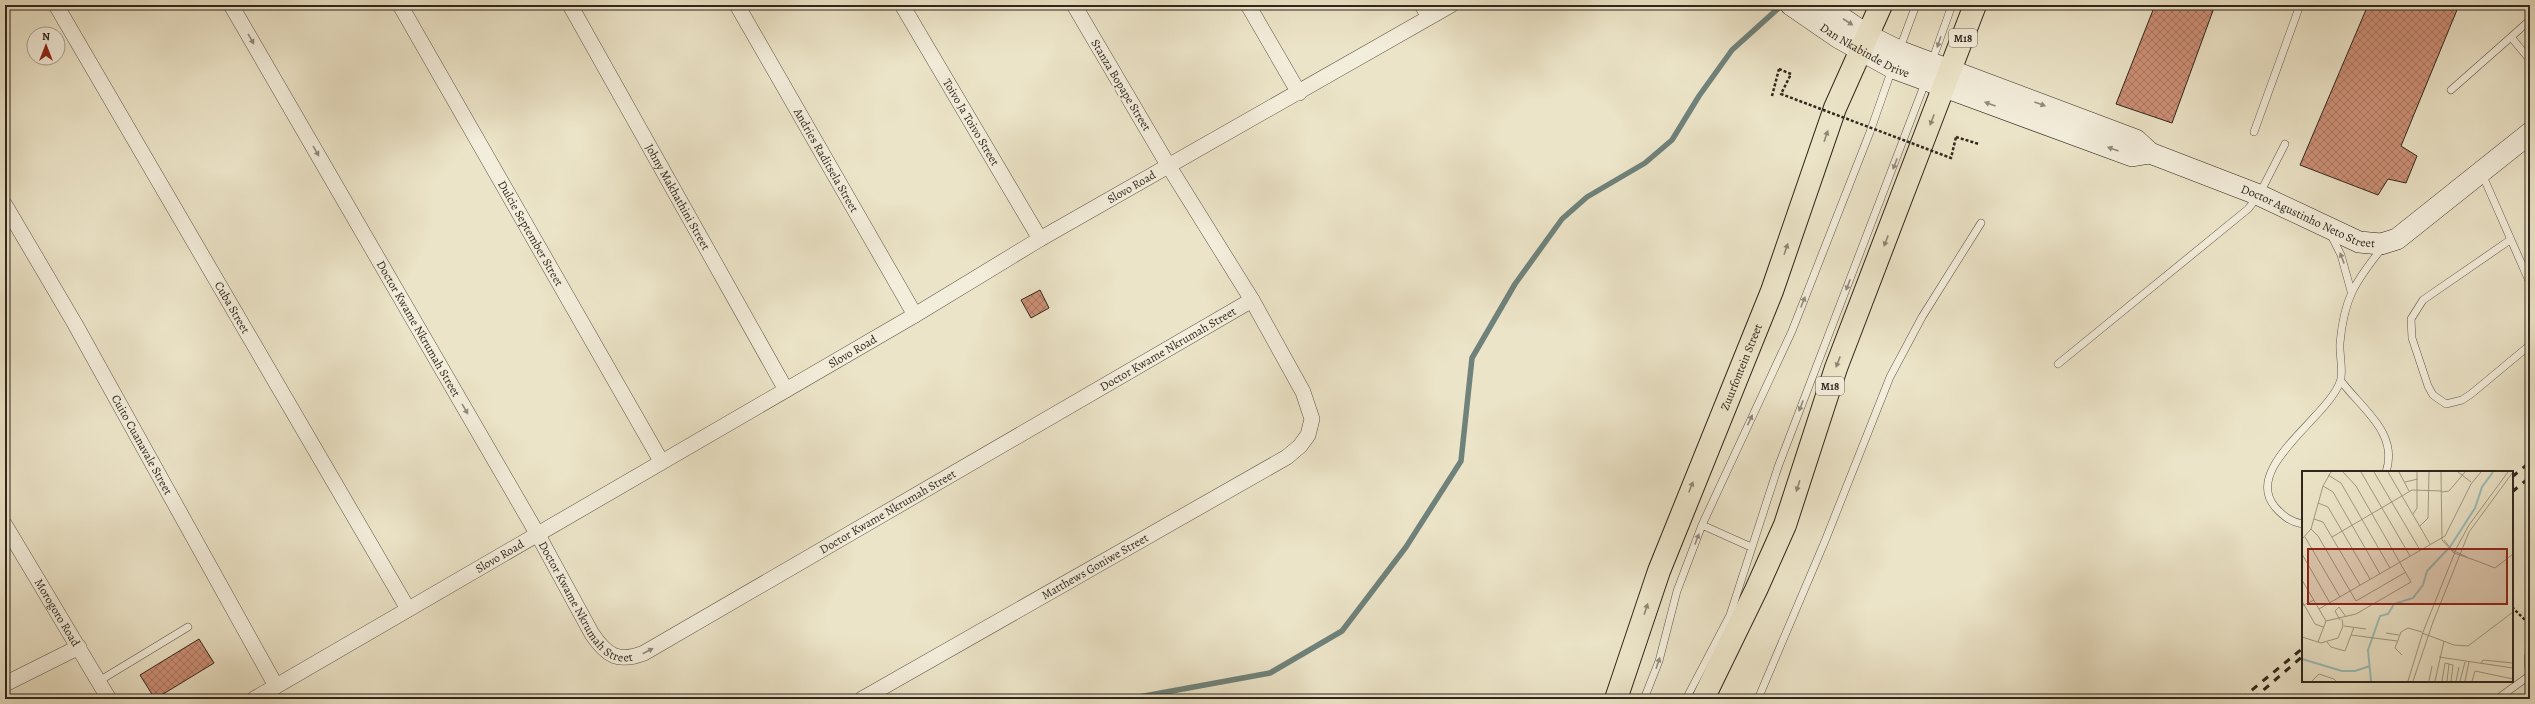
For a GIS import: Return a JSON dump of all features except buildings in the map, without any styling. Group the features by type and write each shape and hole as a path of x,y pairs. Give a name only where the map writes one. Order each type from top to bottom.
{"main road":[{"name":"Zuurfontein Street","path":"1616,699 1659,570 1772,291 1835,108 1881,5"},
{"name":"M18","path":"1703,699 1756,590 1785,525 1836,368 1938,76 1975,5"}],"street":[{"name":"Cuba Street","path":"56,5 408,609"},
{"name":"Doctor Kwame Nkrumah Street","path":"231,5 538,534 602,649 618,658 632,658 644,653 1252,300"},
{"name":"Dulcie September Street","path":"400,5 661,461"},
{"name":"Johny Makhathini Street","path":"570,5 786,390"},
{"name":"Andries Raditsela Street","path":"736,5 915,315"},
{"name":"Toivo Ja Toivo Street","path":"902,5 1040,240"},
{"name":"Stanza Bopape Street","path":"1074,5 1168,165 1252,300 1303,392 1312,419"},
{"path":"1248,5 1299,93"},
{"name":"Slovo Road","path":"254,699 661,461 915,315 1168,165 1299,93 1426,11 1451,5"},
{"name":"Dan Nkabinde Drive","path":"1791,5 1823,14 1863,43 1896,60 1938,76"},
{"name":"Doctor Agustinho Neto Street","path":"1938,76 2136,140 2150,153 2259,196 2359,242 2386,243 2410,231 2530,133"},
{"name":"Cuito Cuanavale Street","path":"5,206 79,331 276,686"},
{"name":"Matthews Goniwe Street","path":"862,699 1287,457 1300,446 1308,435 1312,419"},
{"name":"Morogoro Road","path":"5,525 109,699"},
{"path":"5,684 79,647"}],"lane":[{"path":"1644,699 1659,661 1677,591 1702,525 1792,331 1870,132 1916,5"},
{"path":"1686,699 1730,615 1778,467 1938,76 1952,5"},
{"path":"2254,132 2300,5"},
{"path":"2451,90 2530,20"},
{"path":"2511,37 2530,60"},
{"path":"2058,364 2230,225 2259,196 2285,144"},
{"path":"2481,172 2530,283"},
{"path":"1758,699 1825,541 1890,378 1922,317 1981,223"},
{"path":"2327,227 2341,255 2351,291"},
{"path":"2510,240 2423,300 2411,319 2412,338 2433,395 2446,404 2462,400 2471,394 2530,345"},
{"path":"2302,524 2283,516 2273,504 2267,483 2270,470 2277,459 2318,415 2341,381 2340,344 2351,291 2386,243"},
{"path":"2341,381 2384,433 2390,459 2386,471"},
{"path":"1702,525 1751,547"},
{"path":"99,681 188,627"},
{"path":"2530,648 2530,685"},
{"path":"2497,699 2529,676"}],"path":[{"path":"1772,96 1779,69 1790,74 1781,94 1951,158 1956,137 1979,144"},
{"path":"2513,608 2530,625"}],"waterway":[{"path":"1128,699 1270,673 1342,631 1406,547 1461,461 1472,358 1515,284 1562,219 1587,197 1645,163 1672,140 1699,96 1732,50 1782,5"}],"railway":[{"path":"2513,476 2530,462"},
{"path":"2513,491 2530,477"},
{"path":"2241,699 2302,649"},
{"path":"2253,699 2302,657"}]}
